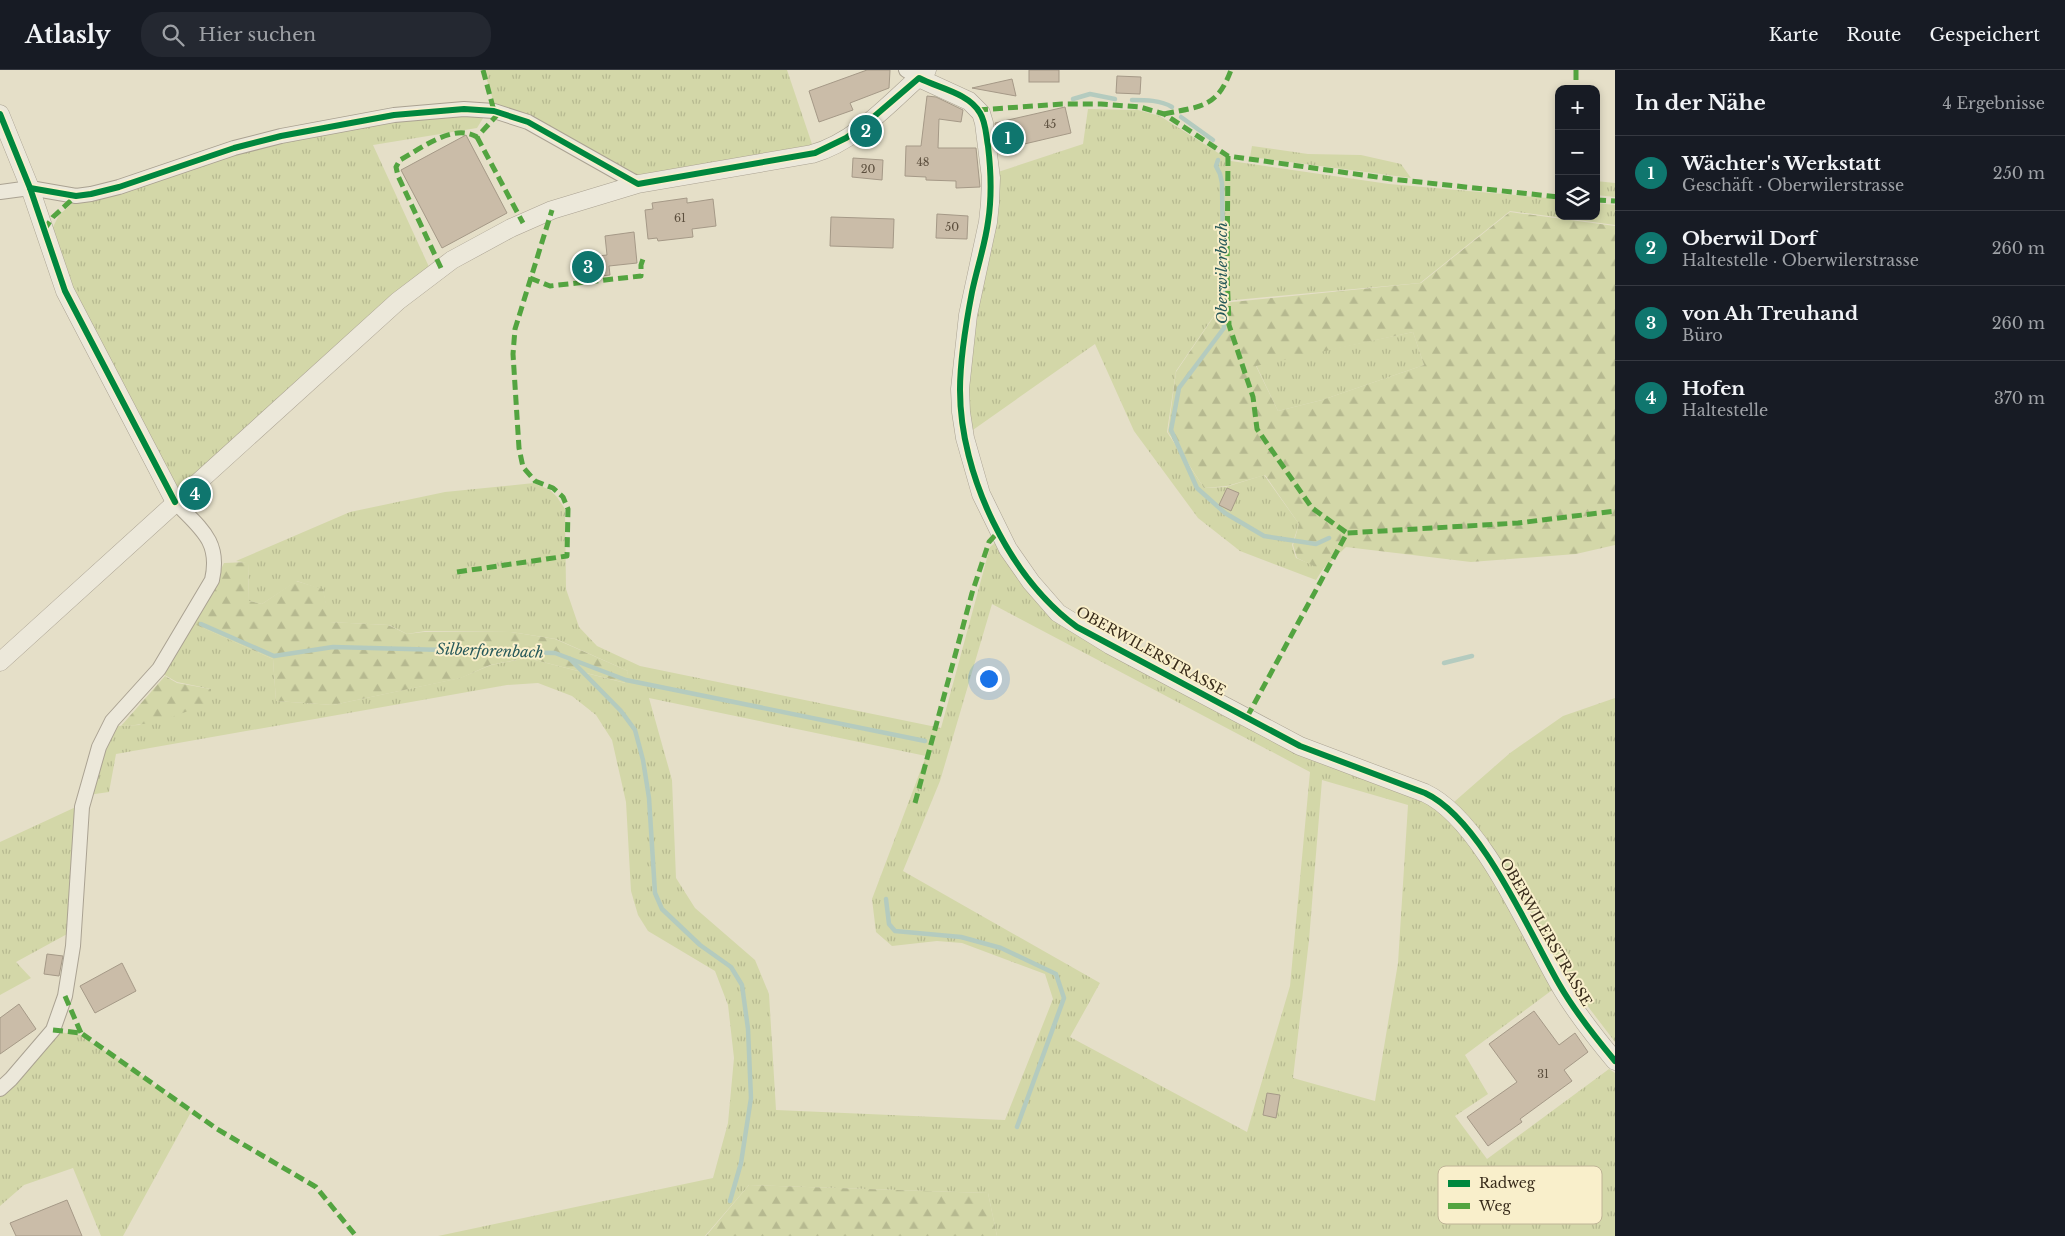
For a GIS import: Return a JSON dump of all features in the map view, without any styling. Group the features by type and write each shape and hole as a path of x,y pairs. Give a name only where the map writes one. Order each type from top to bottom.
{"street":[{"path":"0,662 398,301 452,260 511,228 552,210 638,184 752,166 822,151 863,126 917,73"},
{"name":"OBERWILERSTRASSE","path":"917,73 970,101 980,113 984,123 991,178 990,203 988,222 968,315 960,389 961,412 965,438 981,494 1008,549 1031,582 1058,613 1110,645 1300,746 1425,793 1440,801 1461,820 1494,866 1560,986 1587,1027 1615,1061"},
{"path":"0,192 30,188 76,196 91,194 119,187 234,148 281,136 394,115 464,109 494,111 528,122 638,184"},
{"path":"0,114 30,188 65,291 175,502 208,537 214,550 215,565 212,580 159,669 112,721 99,747 82,807 73,946 65,996 53,1030 11,1079 0,1089"}],"green space":[{"path":"484,70 787,70 813,147 640,179 495,107"},
{"path":"1088,109 1138,110 1160,116 1231,161 1389,184 1555,199 1555,217 1510,211 1420,283 1224,301 1176,371 1167,432 1204,488 1226,487 1264,475 1299,524 1292,545 1296,558 1323,569 1316,580 1240,551 1198,518 1134,431 1095,344 970,432 965,389 998,172 1083,144"},
{"path":"460,113 485,115 477,128 373,145 430,269 177,493 71,289 50,233 59,215 75,201 237,151 394,119"},
{"path":"1252,146 1308,154 1361,155 1401,164 1411,178 1250,157"},
{"path":"1600,181 1615,183 1615,197 1600,195"},
{"path":"1600,203 1615,205 1615,225 1578,220 1600,220"},
{"path":"1510,212 1555,218 1555,220 1615,226 1615,545 1576,554 1471,562 1346,547 1322,570 1297,558 1293,545 1299,524 1265,475 1227,486 1204,488 1168,432 1176,372 1223,303 1421,283","holes":["1413,332 1424,365 1322,400 1278,411 1256,366"]},
{"path":"1413,332 1424,365 1322,400 1278,411 1256,365"},
{"path":"534,483 550,490 565,509 566,589 579,627 597,646 640,666 941,728 990,547 998,540 1050,615 1446,809 1510,753 1563,716 1615,698 1615,1042 1567,979 1465,1055 1488,1094 1455,1116 1487,1159 1609,1069 1615,1073 1615,1236 997,1236 988,1193 749,1185 705,1236 438,1236 713,1178 728,1123 734,1058 728,1005 715,971 648,931 638,915 631,891 626,802 612,740 596,715 572,696 538,683 507,685 116,754 109,792 88,795 101,749 115,726 139,725 211,689 177,682 161,673 190,622 273,659 276,701 333,705 460,678 491,665 527,658 625,683 628,671 556,639 511,632 425,631 407,634 389,625 329,622 323,590 297,581 262,604 249,601 248,563 236,561 350,512 445,492","holes":["992,604 1310,772 1290,986 1247,1132 1070,1037 1100,983 903,871 940,781","649,698 926,756 872,899 876,932 892,946 937,941 962,943 1045,974 1053,999 1005,1120 776,1110 769,994 755,960 695,908 676,878 672,780","1322,780 1408,805 1398,963 1375,1101 1293,1078 1309,940"]},
{"path":"248,562 249,601 262,604 296,581 323,589 330,622 388,625 407,634 424,632 511,632 555,639 628,671 626,683 527,658 490,665 461,678 333,705 276,701 273,659 194,624 224,563"},
{"path":"165,676 177,683 211,689 210,702 145,724 121,726"},
{"path":"78,806 69,933 16,962 31,978 0,995 0,842"},
{"path":"52,1031 80,1035 124,1063 191,1112 123,1236 101,1236 73,1168 24,1185 0,1206 0,1090"},
{"path":"749,1185 988,1193 997,1236 706,1236"}],"building":[{"path":"867,70 890,70 889,88 850,103 853,110 819,122 809,91"},
{"path":"1029,70 1059,70 1059,82 1029,82"},
{"path":"1117,76 1141,77 1140,94 1116,93"},
{"path":"1012,79 1016,96 972,88"},
{"path":"927,96 936,97 963,110 961,122 939,119 938,148 976,148 980,187 956,188 956,181 926,180 926,177 905,176 906,146 921,146"},
{"path":"1065,107 1071,133 999,150 995,123"},
{"path":"466,135 507,213 442,248 401,170"},
{"path":"853,158 883,160 882,180 852,177"},
{"path":"687,198 687,203 713,199 716,226 692,229 693,237 658,241 657,238 648,239 645,210 653,209 652,203"},
{"path":"937,214 968,216 967,239 936,238"},
{"path":"831,217 894,219 893,248 830,246"},
{"path":"634,232 637,263 609,266 610,275 582,278 579,258 607,255 605,236"},
{"path":"1227,488 1239,493 1231,511 1219,505"},
{"path":"47,954 63,956 59,976 44,974"},
{"path":"122,963 136,991 95,1013 80,986"},
{"path":"19,1004 36,1029 0,1054 0,1018"},
{"path":"1534,1011 1559,1045 1575,1033 1588,1052 1564,1070 1572,1081 1520,1119 1522,1122 1488,1146 1467,1117 1517,1082 1489,1044"},
{"path":"1267,1093 1280,1095 1276,1118 1263,1115"},
{"path":"67,1200 82,1236 16,1236 10,1223"}],"waterway":[{"name":"Oberwilerbach","path":"1073,99 1090,94 1115,99"},
{"name":"Oberwilerbach","path":"1132,100 1147,100 1172,107"},
{"name":"Oberwilerbach","path":"1181,117 1213,140"},
{"name":"Oberwilerbach","path":"1218,160 1216,166 1222,183 1224,328 1179,388 1171,430 1197,488 1225,513 1264,536 1316,544 1329,538"},
{"name":"Silberforenbach","path":"201,624 274,656 333,647 555,653 626,680 925,741"},
{"path":"1444,663 1472,656"},
{"path":"570,659 621,711 635,730 643,760 649,798 655,893 662,909 700,945 731,967 742,985 748,1029 751,1098 741,1163 730,1201"},
{"path":"886,899 889,924 895,931 961,937 1001,948 1056,974 1064,998 1017,1127"}],"marked path":[{"path":"483,70 494,111"},
{"path":"1164,114 1198,107 1213,99 1220,92 1231,70"},
{"path":"1576,70 1576,85"},
{"path":"978,110 1062,104 1140,107 1164,114 1228,156 1391,179 1555,197"},
{"path":"441,268 398,176 396,167 400,160 448,135 468,133 477,137 499,113"},
{"path":"477,137 523,223"},
{"path":"1228,156 1227,272 1229,325 1253,397 1257,429 1312,508 1347,533"},
{"path":"44,230 53,217 76,196"},
{"path":"1600,200 1615,201"},
{"path":"457,572 567,556 568,509 563,497 553,488 535,481 523,467 519,448 513,354 515,329 552,210"},
{"path":"530,278 550,286 641,276 641,265 644,256"},
{"path":"1247,717 1347,533 1518,523 1615,511"},
{"path":"915,803 972,593 989,542 998,532"},
{"path":"65,996 81,1033"},
{"path":"53,1030 81,1033 217,1129 316,1187 356,1236"}],"cycle path":[{"path":"30,188 76,196 91,194 119,187 234,148 281,136 394,115 464,109 494,111 528,122 638,184 815,153 846,138 863,126 919,78 961,96 975,106 984,121 991,184 987,231 972,292 962,353 960,378 962,423 979,489 993,522 1010,552 1030,581 1052,606 1077,627 1300,746 1425,793 1446,806 1465,826 1484,851 1518,907 1565,994 1615,1061"},
{"path":"0,114 30,188 65,291 175,502"}],"place":[{"name":"Oberwil Dorf","path":"866,131"},
{"name":"Wächter's Werkstatt","path":"1008,138"},
{"name":"von Ah Treuhand","path":"588,267"},
{"name":"Hofen","path":"195,494"}]}
